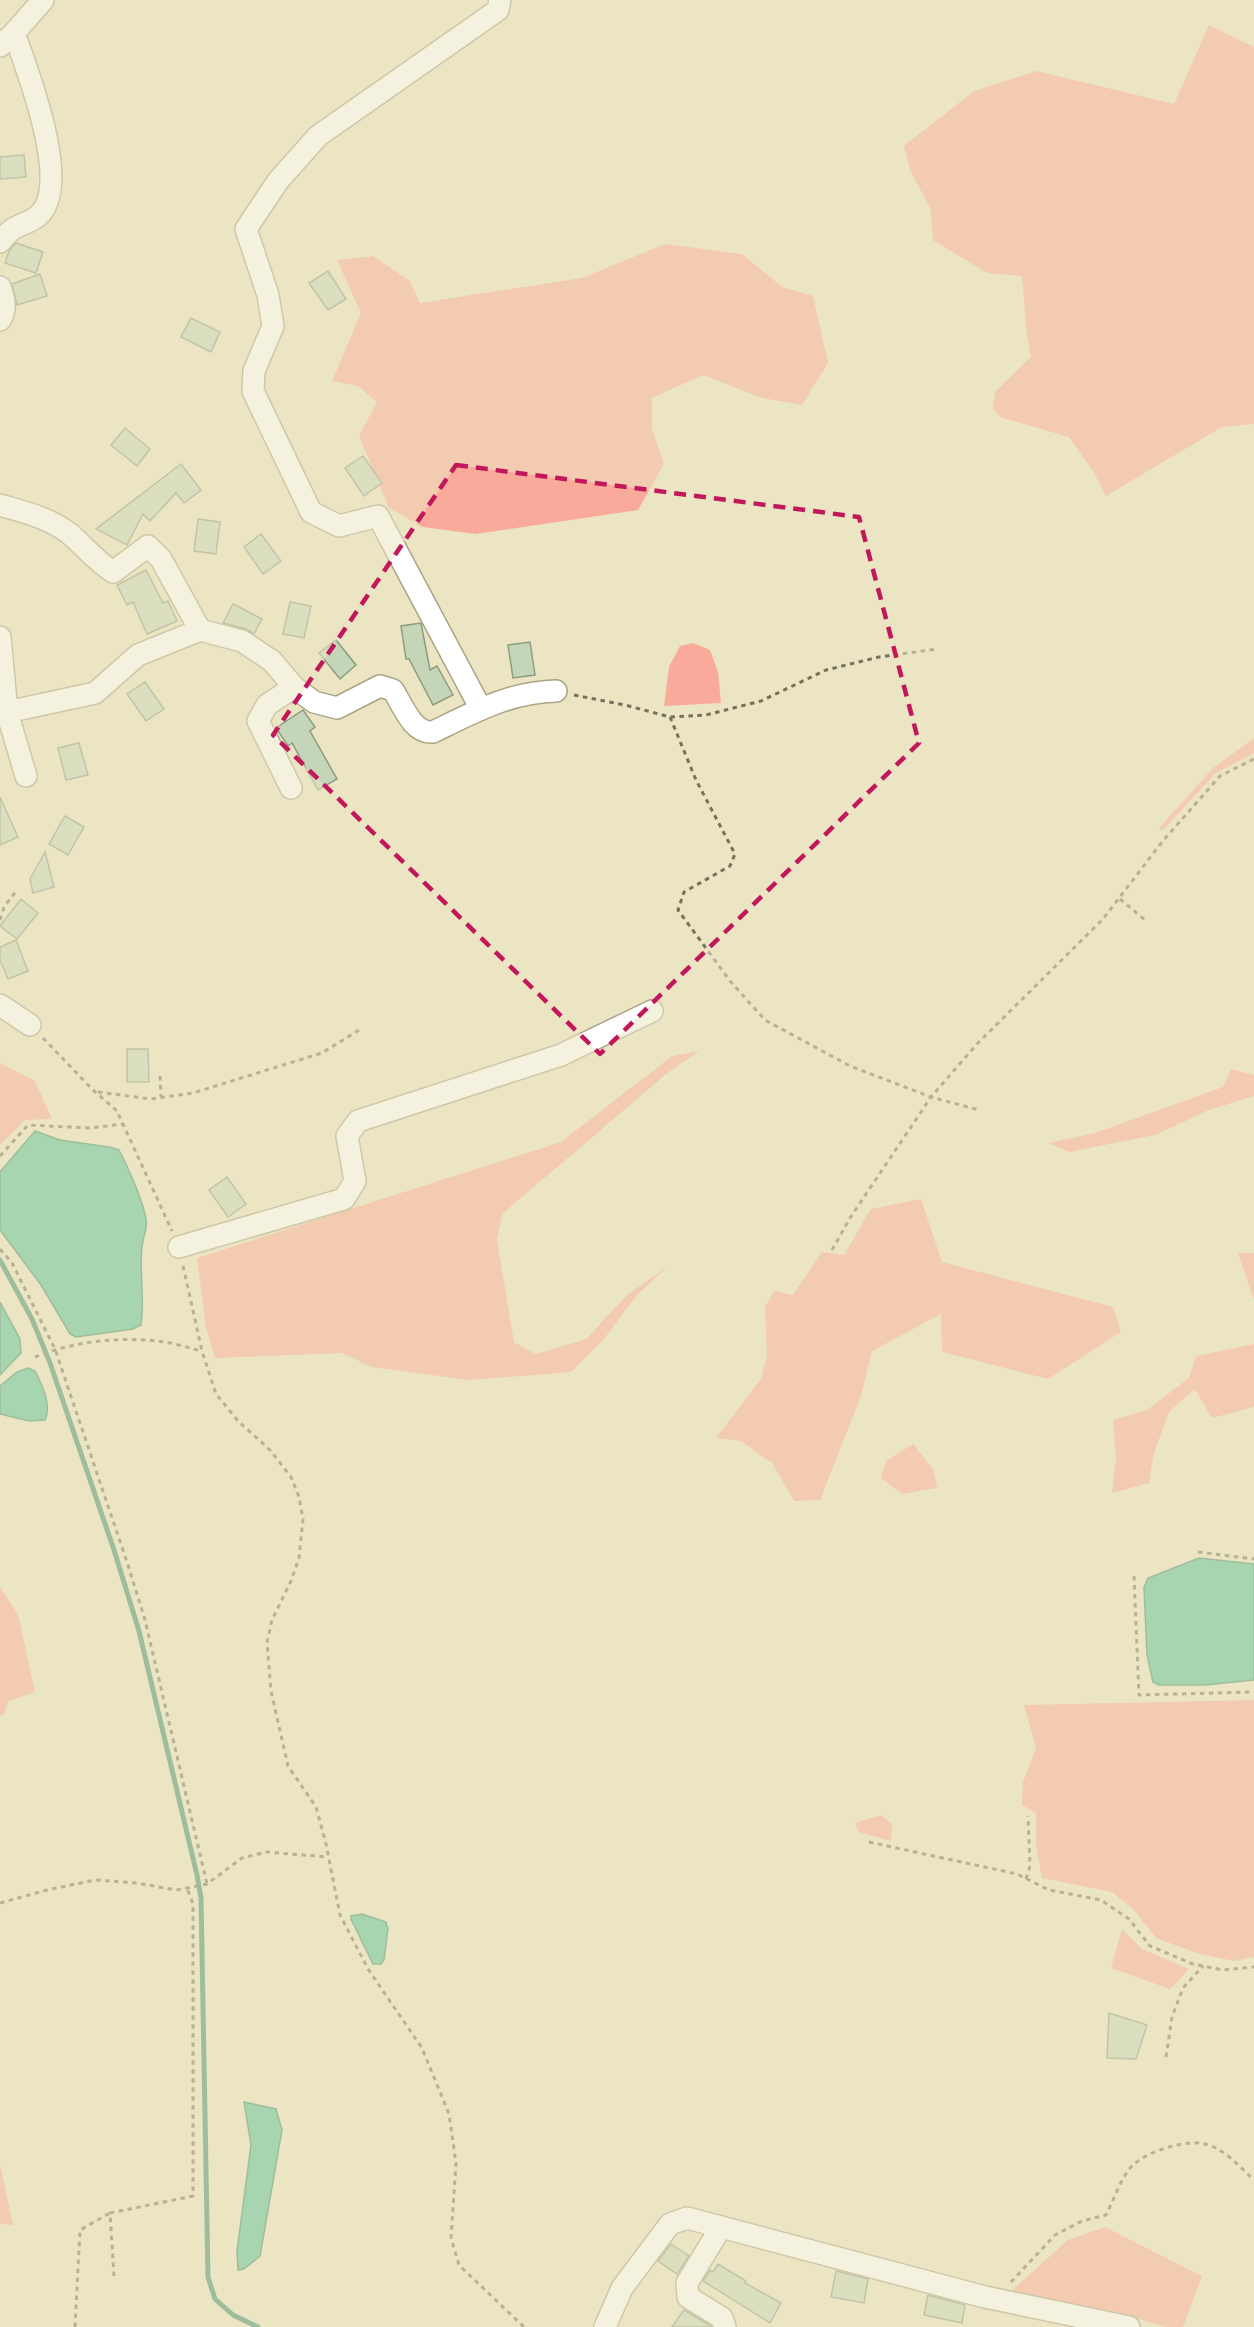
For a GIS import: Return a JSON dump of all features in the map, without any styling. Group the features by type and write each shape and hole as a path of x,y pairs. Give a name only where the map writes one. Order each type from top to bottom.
{"street":[{"path":"0,242 12,230 39,216 46,203 52,168 41,111 7,40 43,0"},
{"path":"481,709 378,516 339,526 311,512 253,391 254,371 273,326 268,295 246,229 278,182 318,136 498,10 500,0"},
{"path":"0,287 5,300 3,318 0,320"},
{"path":"0,504 45,519 69,533 99,563 113,572 148,546 161,559 200,630"},
{"path":"3,714 95,693 138,655 200,630 242,641 272,661 294,687 314,702 337,708 380,686 393,690 416,727 424,733 433,732 481,709 533,692 556,691"},
{"path":"0,637 3,714 26,776"},
{"path":"291,788 258,721 267,705 294,687"},
{"path":"0,1005 30,1025"},
{"path":"179,1247 344,1199 354,1181 347,1136 358,1121 561,1055 652,1011"},
{"path":"605,2327 622,2288 670,2224 687,2218 996,2299 1129,2327"},
{"path":"721,2227 687,2283 688,2297 722,2318 725,2327"}],"path":[{"path":"556,691 670,717 706,715 761,701 826,670 879,657 937,649"},
{"path":"670,717 696,780 735,855 730,866 684,892 678,910 730,981 765,1020 850,1066 931,1096 979,1110"},
{"path":"832,1250 850,1218 931,1096 977,1044 1103,920 1162,842 1220,776 1254,759"},
{"path":"0,920 4,907 17,890"},
{"path":"1120,899 1144,920"},
{"path":"30,1025 117,1111 179,1247 201,1351 216,1394 238,1421 270,1450 291,1477 299,1497 303,1519 298,1558 291,1581 272,1620 267,1643 271,1691 288,1766 315,1807 340,1915 368,1969 422,2049 449,2114 456,2163 451,2238 459,2265 524,2327"},
{"path":"96,1092 151,1099 193,1093 322,1053 359,1030"},
{"path":"160,1076 161,1097"},
{"path":"0,1156 28,1125 90,1128 123,1124"},
{"path":"0,1249 12,1263 55,1349 145,1620 207,1884"},
{"path":"34,1357 55,1349 119,1339 165,1342 201,1351"},
{"path":"1198,1552 1254,1559"},
{"path":"1134,1576 1140,1695 1254,1692"},
{"path":"1026,1879 1030,1866 1028,1816"},
{"path":"869,1842 1017,1874 1049,1890 1101,1900 1129,1919 1150,1946 1193,1964 1223,1970 1254,1967"},
{"path":"0,1903 95,1880 137,1883 176,1890 187,1888 207,1884 242,1858 266,1852 328,1857"},
{"path":"75,2327 80,2230 110,2213 193,2196 193,1904 187,1888"},
{"path":"1166,2057 1172,2017 1183,1988 1203,1966"},
{"path":"996,2299 1055,2235 1082,2221 1106,2215 1124,2177 1133,2164 1166,2146 1205,2144 1231,2158 1254,2180"},
{"path":"110,2213 114,2276"}],"highlighted area":[{"path":"456,465 859,517 919,743 600,1054 273,735"}],"shaded area":[{"path":"1209,25 1254,47 1254,424 1222,427 1106,496 1094,473 1069,437 1000,417 993,408 995,392 1031,357 1021,276 987,273 933,240 931,210 910,170 904,146 974,91 1037,71 1174,104"},
{"path":"665,244 742,254 782,287 813,296 828,363 802,405 762,398 703,375 652,398 652,429 664,464 638,510 476,534 423,527 389,508 359,436 377,402 358,386 332,381 361,313 337,260 373,256 410,281 420,303 582,278"},
{"path":"693,643 710,650 718,672 721,703 664,706 669,667 680,646"},
{"path":"1254,738 1254,753 1216,773 1162,831 1159,828 1213,768"},
{"path":"699,1051 665,1075 502,1214 497,1240 514,1342 536,1354 586,1339 626,1296 668,1266 637,1295 603,1340 571,1372 469,1380 371,1367 343,1353 215,1358 206,1328 197,1258 561,1142 672,1056"},
{"path":"0,1063 35,1081 52,1119 25,1120 0,1145"},
{"path":"1231,1069 1254,1075 1254,1096 1209,1110 1155,1135 1069,1152 1048,1143 1095,1133 1223,1087"},
{"path":"35,1131 60,1140 119,1150 135,1184 146,1219 141,1256 141,1325 133,1329 76,1337 70,1334 41,1285 0,1230 0,1172"},
{"path":"921,1199 942,1262 1113,1307 1121,1332 1048,1379 942,1352 941,1314 872,1351 861,1396 820,1500 794,1501 772,1463 741,1441 716,1438 761,1379 767,1356 765,1307 774,1291 793,1295 822,1252 844,1255 871,1209"},
{"path":"1238,1253 1254,1253 1254,1300"},
{"path":"0,1302 20,1339 21,1353 0,1375"},
{"path":"1254,1344 1254,1407 1212,1418 1195,1389 1169,1412 1154,1453 1149,1483 1112,1493 1116,1458 1113,1420 1147,1410 1189,1378 1196,1356"},
{"path":"28,1368 35,1371 45,1395 47,1414 45,1420 29,1421 0,1414 0,1386 17,1372"},
{"path":"913,1444 933,1469 937,1488 902,1494 881,1478 886,1461"},
{"path":"1199,1558 1254,1564 1254,1680 1205,1685 1159,1685 1153,1682 1147,1655 1144,1588 1148,1578"},
{"path":"0,1587 18,1614 35,1692 8,1701 4,1714 0,1716"},
{"path":"1254,1700 1254,1957 1234,1961 1199,1954 1156,1938 1133,1909 1112,1892 1042,1878 1036,1845 1036,1813 1022,1805 1023,1782 1036,1748 1024,1705"},
{"path":"881,1815 892,1824 891,1841 859,1832 855,1823"},
{"path":"362,1914 386,1922 388,1929 384,1960 381,1964 373,1964 351,1919 351,1916"},
{"path":"1122,1929 1142,1949 1189,1969 1170,1989 1111,1968"},
{"path":"244,2102 276,2109 282,2130 260,2256 244,2269 238,2270 237,2251 251,2145"},
{"path":"0,2164 13,2225 0,2224"},
{"path":"1105,2227 1202,2276 1183,2327 1166,2327 1132,2317 1009,2293 1068,2240"}],"building":[{"path":"24,155 26,177 0,179 0,157"},
{"path":"16,243 43,252 36,273 5,263 9,251"},
{"path":"328,271 346,299 328,310 309,283"},
{"path":"40,274 47,296 17,305 12,284"},
{"path":"191,318 220,332 211,352 181,337"},
{"path":"125,428 150,449 137,466 111,445"},
{"path":"363,456 382,483 364,496 345,468"},
{"path":"181,464 201,490 184,503 176,493 150,521 143,514 127,545 96,529"},
{"path":"198,519 220,522 216,554 194,551"},
{"path":"261,534 281,561 263,574 244,547"},
{"path":"146,570 163,603 168,601 177,621 147,634 133,602 127,605 117,585"},
{"path":"290,602 311,606 304,638 283,634"},
{"path":"233,604 262,619 254,634 246,629 223,623"},
{"path":"421,623 430,670 437,666 453,695 433,705 409,659 406,659 401,626"},
{"path":"336,640 356,665 340,679 319,653"},
{"path":"530,642 535,675 513,678 508,645"},
{"path":"145,682 164,709 146,721 127,694"},
{"path":"303,710 315,727 310,731 337,779 318,790 292,743 288,746 276,728"},
{"path":"79,743 88,775 66,780 58,748"},
{"path":"0,797 18,837 0,845"},
{"path":"65,816 84,827 68,855 49,844"},
{"path":"45,852 54,887 33,893 30,879"},
{"path":"21,899 38,913 17,939 0,926"},
{"path":"16,940 28,971 8,979 0,960 0,947"},
{"path":"127,1049 148,1049 149,1082 127,1082"},
{"path":"227,1177 246,1204 228,1217 209,1190"},
{"path":"1109,2013 1147,2025 1136,2059 1107,2058"},
{"path":"671,2244 689,2256 677,2274 658,2261"},
{"path":"718,2264 746,2281 745,2283 781,2303 770,2323 703,2281 710,2270 713,2272"},
{"path":"836,2271 868,2279 864,2303 831,2297"},
{"path":"928,2295 965,2305 962,2323 924,2315"},
{"path":"684,2310 711,2326 712,2327 672,2327"}],"waterway":[{"path":"0,1260 32,1319 50,1363 114,1550 139,1631 201,1898 208,2277 215,2299 233,2315 258,2327"}]}
